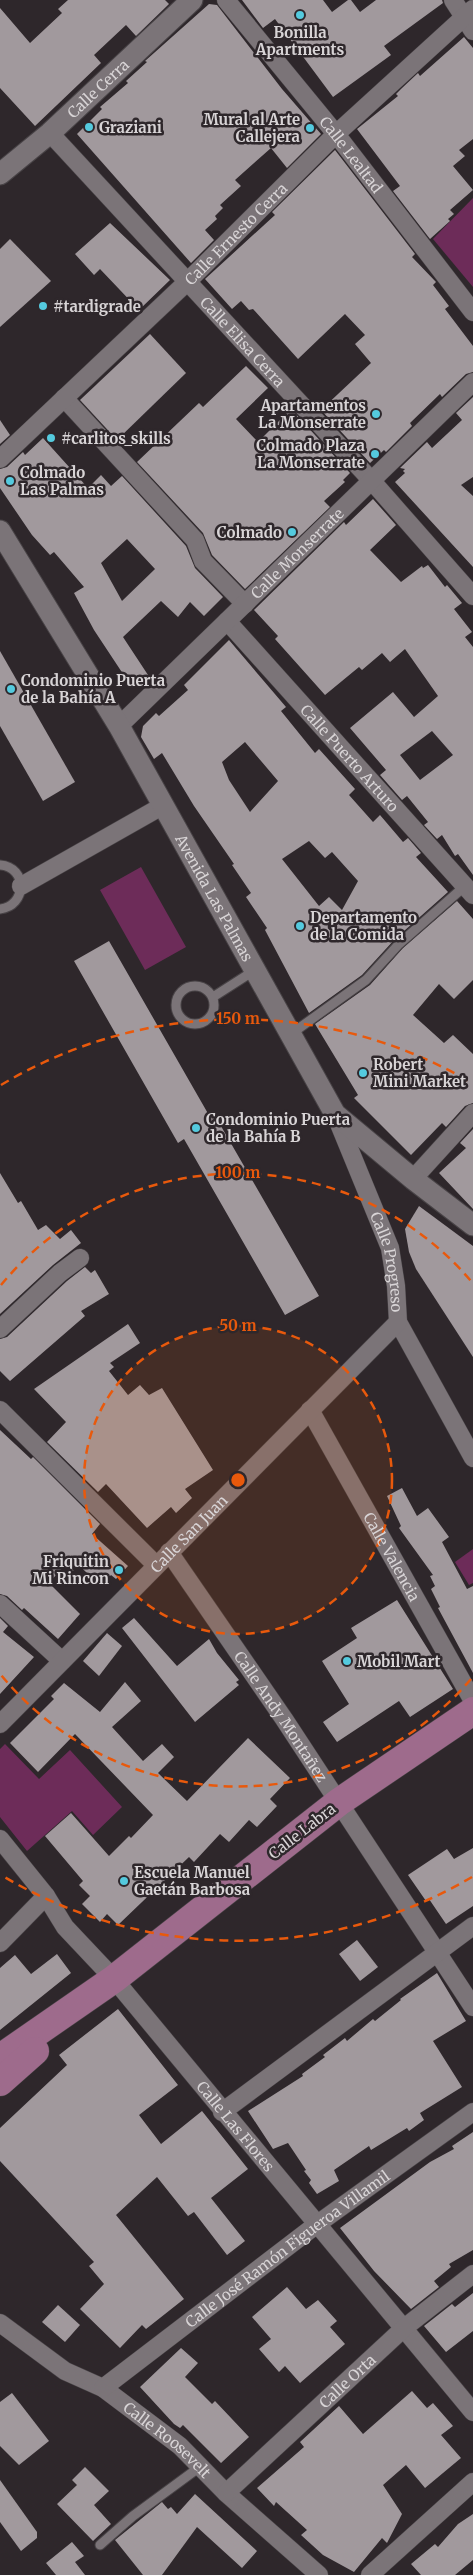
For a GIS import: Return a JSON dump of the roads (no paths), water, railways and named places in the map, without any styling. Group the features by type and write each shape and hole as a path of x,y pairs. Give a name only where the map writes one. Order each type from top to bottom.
{"main road":[{"name":"Calle Labra","path":"0,2058 114,1979 339,1802 473,1711"},
{"name":"Calle Labra","path":"0,2082 114,1979"}],"street":[{"name":"Calle Cerra","path":"0,174 50,133 192,0"},
{"name":"Calle Lealtad","path":"226,0 336,134 473,312"},
{"path":"453,0 470,19"},
{"name":"Calle Ernesto Cerra","path":"0,459 187,282 336,134 470,19"},
{"name":"Calle Elisa Cerra","path":"50,133 371,480 473,596"},
{"name":"Calle Monserrate","path":"119,726 473,382"},
{"path":"64,398 195,540 202,561 245,604"},
{"name":"Avenida Las Palmas","path":"0,531 119,726 335,1114 413,1179 473,1225"},
{"name":"Calle Puerto Arturo","path":"228,622 469,890"},
{"path":"21,886 164,805"},
{"path":"413,1179 473,1113"},
{"name":"Calle Progreso","path":"335,1114 390,1248 396,1286 398,1322 473,1458"},
{"path":"0,1329 54,1278 80,1258"},
{"name":"Calle San Juan","path":"0,1724 398,1322"},
{"path":"0,1410 156,1565"},
{"name":"Calle Valencia","path":"310,1410 473,1701"},
{"name":"Calle Andy Montañez","path":"169,1552 339,1802 473,2007"},
{"path":"0,1604 62,1661"},
{"name":"Calle Las Flores","path":"0,1839 46,1896 65,1927 114,1979 222,2112 473,2412"},
{"path":"0,1943 46,1896"},
{"path":"222,2112 473,1926"},
{"name":"Calle José Ramón Figueroa Villamil","path":"103,2388 316,2225 473,2112"},
{"name":"Calle Orta","path":"226,2494 404,2328 473,2274"},
{"name":"Calle Roosevelt","path":"0,2323 65,2371 103,2388 180,2446 226,2494 320,2575"},
{"path":"370,2575 473,2482"}],"lane":[{"path":"0,865 12,869 18,876 21,886 17,900 10,906 0,909"},
{"path":"291,1035 366,980 399,944 469,890"},
{"path":"213,997 255,970"},
{"path":"201,987 213,997 214,1012 204,1023 189,1024 178,1014 177,999 186,988 201,987"},
{"path":"100,2545 133,2516 201,2466"}],"place":[{"name":"Bonilla Apartments","path":"300,15"},
{"name":"Graziani","path":"89,127"},
{"name":"Mural al Arte Callejera","path":"310,128"},
{"name":"#tardigrade","path":"43,306"},
{"name":"Apartamentos La Monserrate","path":"376,414"},
{"name":"#carlitos_skills","path":"51,438"},
{"name":"Colmado Plaza La Monserrate","path":"375,454"},
{"name":"Colmado Las Palmas","path":"10,481"},
{"name":"Colmado","path":"292,532"},
{"name":"Condominio Puerta de la Bahía A","path":"11,689"},
{"name":"Departamento de la Comida","path":"300,926"},
{"name":"Robert Mini Market","path":"363,1073"},
{"name":"Condominio Puerta de la Bahía B","path":"196,1128"},
{"name":"Friquitin Mi Rincon","path":"119,1570"},
{"name":"Mobil Mart","path":"347,1661"},
{"name":"Escuela Manuel Gaetán Barbosa","path":"124,1881"}]}
